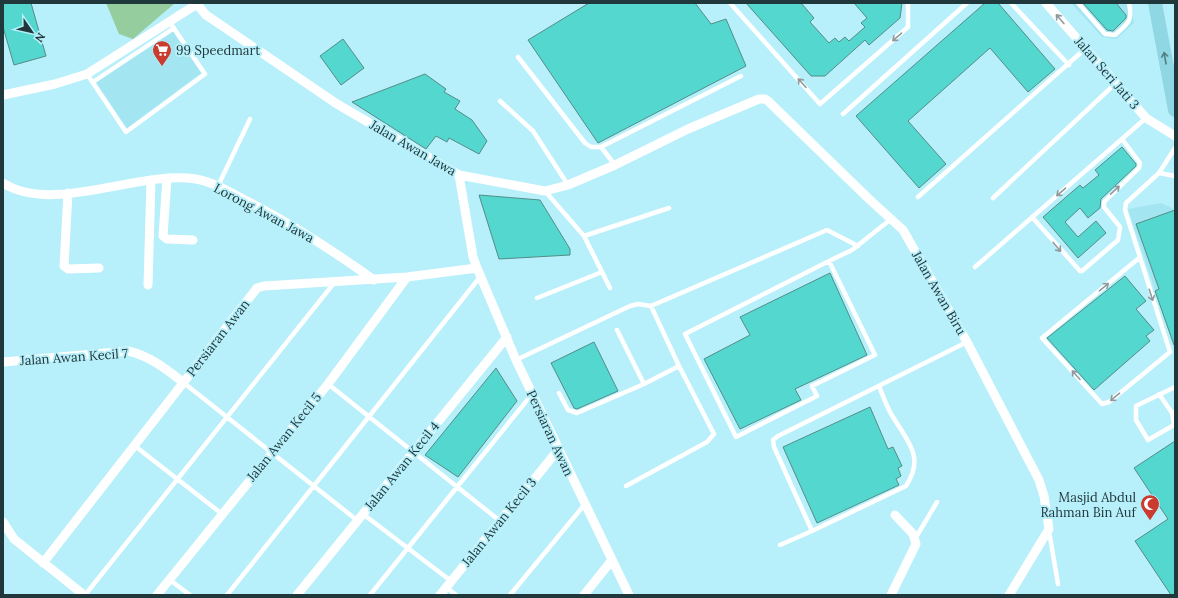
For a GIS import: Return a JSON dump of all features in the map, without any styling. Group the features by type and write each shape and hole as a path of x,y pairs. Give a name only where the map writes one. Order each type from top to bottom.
{"main road":[{"path":"1155,3 1175,110"}],"street":[{"name":"Jalan Seri Jati 3","path":"1046,3 1146,118 1175,136"},
{"path":"3,95 55,84 87,74 171,24 197,4"},
{"name":"Jalan Awan Jawa","path":"197,4 210,18 337,104 458,175 545,191 568,185 615,165 688,129 759,99 765,99"},
{"name":"Jalan Awan Biru","path":"765,99 904,231 967,342 1039,480 1044,496 1049,529"},
{"name":"Persiaran Awan","path":"458,175 473,257 480,277 516,360 628,595"},
{"path":"167,178 163,236 167,239 193,240"},
{"name":"Lorong Awan Jawa","path":"3,183 19,192 51,195 167,178 197,179 218,186 284,220 335,252 374,280"},
{"path":"148,285 151,180"},
{"path":"68,193 64,266 68,268 99,268"},
{"name":"Persiaran Awan","path":"44,563 258,288 264,286 407,277 477,268"},
{"name":"Jalan Awan Kecil 5","path":"157,595 328,384 407,277"},
{"name":"Jalan Awan Kecil 4","path":"297,595 507,337"},
{"name":"Jalan Awan Kecil 7","path":"3,362 128,351 140,354 153,360 184,383"},
{"name":"Jalan Awan Kecil 3","path":"440,595 558,450"},
{"path":"891,595 914,549 915,539 895,515"},
{"path":"3,522 14,539 85,595"},
{"path":"1009,595 1049,529"},
{"path":"584,595 612,560"}],"lane":[{"path":"730,3 820,104 908,27 908,3"},
{"path":"843,114 967,3"},
{"path":"1011,3 1069,65"},
{"path":"1078,3 1105,34 1115,35 1131,20 1129,3"},
{"path":"87,74 126,132 205,74 171,24 93,82"},
{"path":"918,197 1069,65 1086,48"},
{"path":"518,57 585,142 591,147 601,147 741,76"},
{"path":"993,198 1116,83"},
{"path":"500,101 533,131 568,185"},
{"path":"975,267 1146,118"},
{"path":"218,186 250,119"},
{"path":"1032,217 1080,271 1112,245 1119,238 1121,230 1119,224 1104,207 1104,202 1140,166 1139,161 1122,139"},
{"path":"601,147 615,165"},
{"path":"1139,258 1042,338 1102,404 1109,402 1170,352 1125,210 1126,203 1159,173 1175,148"},
{"path":"1159,173 1175,176"},
{"path":"545,191 584,236 610,288"},
{"path":"584,236 669,208"},
{"path":"829,262 875,355 812,386 817,396 736,437 685,334 858,246 891,219"},
{"path":"516,360 630,306 638,304 651,306 827,230 858,246"},
{"path":"537,298 602,272"},
{"path":"227,595 480,277"},
{"path":"85,595 335,281"},
{"path":"626,486 708,442 714,434 679,366 651,306"},
{"path":"618,330 644,384"},
{"path":"812,531 774,447 773,440 778,436 967,342"},
{"path":"559,393 568,410 577,413 644,384 679,366"},
{"path":"184,383 228,416 314,486 407,549 449,584 456,595"},
{"path":"328,384 500,521"},
{"path":"780,545 906,486 912,476 915,458 908,437 892,416 879,386"},
{"path":"1158,394 1173,412 1174,425 1148,440 1136,420 1136,406 1158,394 1175,387"},
{"path":"370,595 532,394"},
{"path":"135,446 222,514"},
{"path":"915,539 937,502"},
{"path":"510,595 585,504"},
{"name":"Jalan Awan Biru","path":"1049,529 1058,584"},
{"path":"170,580 190,595"}],"shaded area":[{"path":"1071,3 1131,3 1134,23 1116,39 1102,37"},
{"path":"173,32 201,73 127,128 96,82"},
{"path":"1161,203 1172,208 1175,215 1175,351 1128,209"}],"green space":[{"path":"106,3 175,3 133,39 119,34"}],"building":[{"path":"3,3 31,3 46,56 14,65 3,27"},
{"path":"589,3 695,3 711,24 726,19 746,66 598,143 528,40"},
{"path":"746,3 801,3 814,18 810,22 829,43 835,38 839,42 845,37 849,41 865,27 861,23 867,18 854,3 902,3 900,18 869,45 865,40 825,76 811,76"},
{"path":"985,3 998,3 1055,69 1028,92 990,48 908,121 946,164 919,188 856,116"},
{"path":"1083,3 1116,3 1126,15 1126,18 1113,31 1107,30"},
{"path":"343,39 364,68 341,85 320,56"},
{"path":"425,74 446,89 444,92 460,101 455,109 472,120 487,141 479,154 449,138 447,142 436,136 426,149 352,102"},
{"path":"1122,147 1136,166 1101,199 1100,208 1088,218 1080,208 1065,222 1078,237 1096,221 1106,233 1078,258 1043,217 1080,185 1083,188 1099,175 1095,170"},
{"path":"479,195 540,200 570,249 570,255 499,259"},
{"path":"1175,210 1174,345 1155,291 1159,289 1136,224"},
{"path":"830,273 867,355 795,389 801,400 740,429 704,359 750,335 740,317"},
{"path":"1125,276 1146,301 1136,309 1154,330 1146,336 1150,341 1094,390 1047,338"},
{"path":"594,342 618,391 577,409 574,408 551,363"},
{"path":"496,368 517,401 458,477 425,455"},
{"path":"870,407 888,449 893,447 902,466 898,468 901,476 896,479 899,485 817,523 783,447"},
{"path":"1175,441 1175,595 1171,595 1135,541 1168,519 1134,468"}],"place":[{"name":"99 Speedmart","path":"162,67"},
{"name":"Masjid Abdul Rahman Bin Auf","path":"1150,521"}]}
